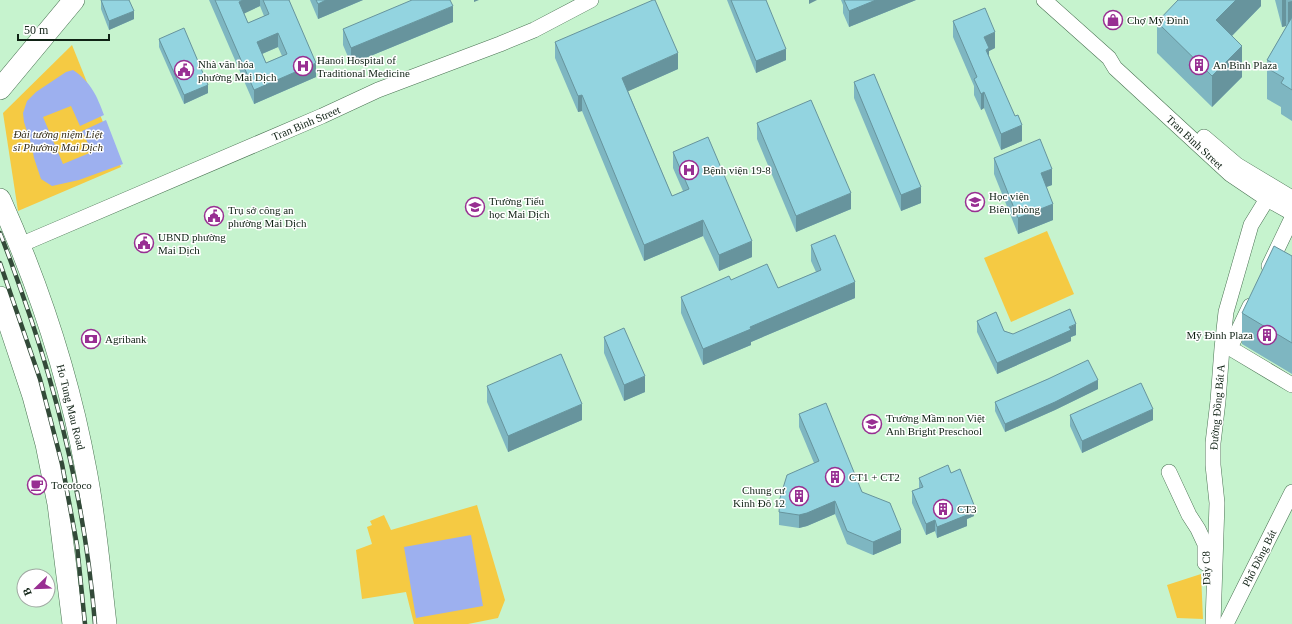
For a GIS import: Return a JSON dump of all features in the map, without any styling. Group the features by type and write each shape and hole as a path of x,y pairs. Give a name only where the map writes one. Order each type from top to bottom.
{"highway":[{"path":"0,89 74,0"},
{"name":"Ho Tung Mau Road","path":"0,199 20,245 55,342 72,404 94,515 106,624"},
{"path":"0,297 33,396 46,444 58,504 73,624"}],"street":[{"name":"Tran Binh Street","path":"20,245 322,116 378,90 534,30 590,0"},
{"name":"Tran Binh Street","path":"1044,0 1109,58 1115,68 1230,174 1267,199 1292,213"},
{"name":"Tran Binh Street","path":"1109,58 1121,61 1237,165 1292,198"},
{"name":"Đường Đồng Bát A","path":"1213,624 1217,503 1212,465 1226,312 1251,225 1267,199"},
{"path":"1264,276 1276,265 1292,218"},
{"path":"1257,291 1230,348 1292,385"},
{"name":"Dãy C8","path":"1169,472 1189,515 1205,544 1206,624"},
{"name":"Phố Đồng Bát","path":"1226,624 1292,492"}],"green space":[{"name":"Đài tưởng niệm Liệt sĩ Phường Mai Dịch","path":"72,45 121,167 18,211 3,113"},
{"path":"1047,231 1074,294 1011,322 984,258"},
{"path":"477,505 505,600 498,618 468,624 414,624 406,592 362,599 356,550 372,544 367,527 372,525 370,521 384,515 391,530"},
{"path":"1201,574 1203,619 1177,618 1167,585"}],"water":[{"path":"73,70 84,79 93,90 104,115 80,126 71,106 43,117 63,164 92,152 82,131 106,120 123,164 79,180 52,186 41,179 24,122 23,113 27,101 36,92 66,72"},
{"path":"471,535 483,606 416,618 404,547"}],"building":[{"path":"101,0 129,0 134,11 109,21"},
{"path":"215,0 243,0 239,2 248,23 269,14 263,0 289,0 316,63 254,90","holes":["278,33 287,54 266,63 257,42"]},
{"path":"316,0 326,0 318,4"},
{"path":"412,0 450,0 453,6 351,48 343,29"},
{"path":"655,0 678,53 622,78 672,196 689,189 673,152 708,137 752,241 719,255 703,220 644,245 582,95 578,96 555,42"},
{"path":"731,0 766,0 786,49 756,61"},
{"path":"844,0 876,0 849,11"},
{"path":"1178,0 1236,0 1216,20 1242,46 1212,76 1157,22"},
{"path":"985,8 995,32 984,37 989,48 986,50 1015,116 1018,115 1022,125 1001,134 984,92 981,94 974,79 977,77 953,21"},
{"path":"1292,17 1292,90 1281,83 1284,78 1267,68 1271,62 1267,60"},
{"name":"Nhà văn hóa phường Mai Dịch","path":"184,28 208,85 184,95 159,39"},
{"path":"874,74 921,187 901,195 854,82"},
{"path":"811,100 851,193 796,216 757,123"},
{"path":"1040,139 1052,169 1041,173 1053,204 1018,218 994,158"},
{"path":"835,235 855,282 703,349 681,297 729,276 731,280 767,264 778,288 821,270 811,245"},
{"path":"1274,246 1292,256 1292,343 1242,313"},
{"path":"1070,309 1076,324 1069,327 1071,330 997,363 977,321 996,312 1004,331 1013,334"},
{"path":"624,328 645,376 624,385 604,337"},
{"path":"561,354 582,404 508,436 487,386"},
{"path":"1088,360 1098,380 1055,402 1005,424 995,402"},
{"path":"1141,383 1153,409 1082,441 1070,415"},
{"path":"826,403 862,492 890,503 901,530 873,542 847,531 835,501 799,515 779,512 780,498 787,475 819,461 799,414"},
{"name":"CT3","path":"948,465 951,473 960,469 974,505 964,509 967,515 937,527 935,520 926,524 912,491 923,487 919,478"}],"railway":[{"path":"0,233 36,333 69,456 85,540 95,624"},
{"path":"0,263 40,379 62,464 77,545 85,624"}],"place":[{"name":"Chợ Mỹ Đình","path":"1113,20"},
{"name":"An Bình Plaza","path":"1199,65"},
{"name":"Hanoi Hospital of Traditional Medicine","path":"303,66"},
{"name":"Nhà văn hóa phường Mai Dịch","path":"184,70"},
{"name":"Bệnh viện 19-8","path":"689,170"},
{"name":"Học viện Biên phòng","path":"975,202"},
{"name":"Trường Tiểu học Mai Dịch","path":"475,207"},
{"name":"Trụ sở công an phường Mai Dịch","path":"214,216"},
{"name":"UBND phường Mai Dịch","path":"144,243"},
{"name":"Mỹ Đình Plaza","path":"1267,335"},
{"name":"Agribank","path":"91,339"},
{"name":"Trường Mầm non Việt Anh Bright Preschool","path":"872,424"},
{"name":"CT1 + CT2","path":"835,477"},
{"name":"Tocotoco","path":"37,485"},
{"name":"Chung cư Kinh Đô 12","path":"799,496"},
{"name":"CT3","path":"943,509"}]}
